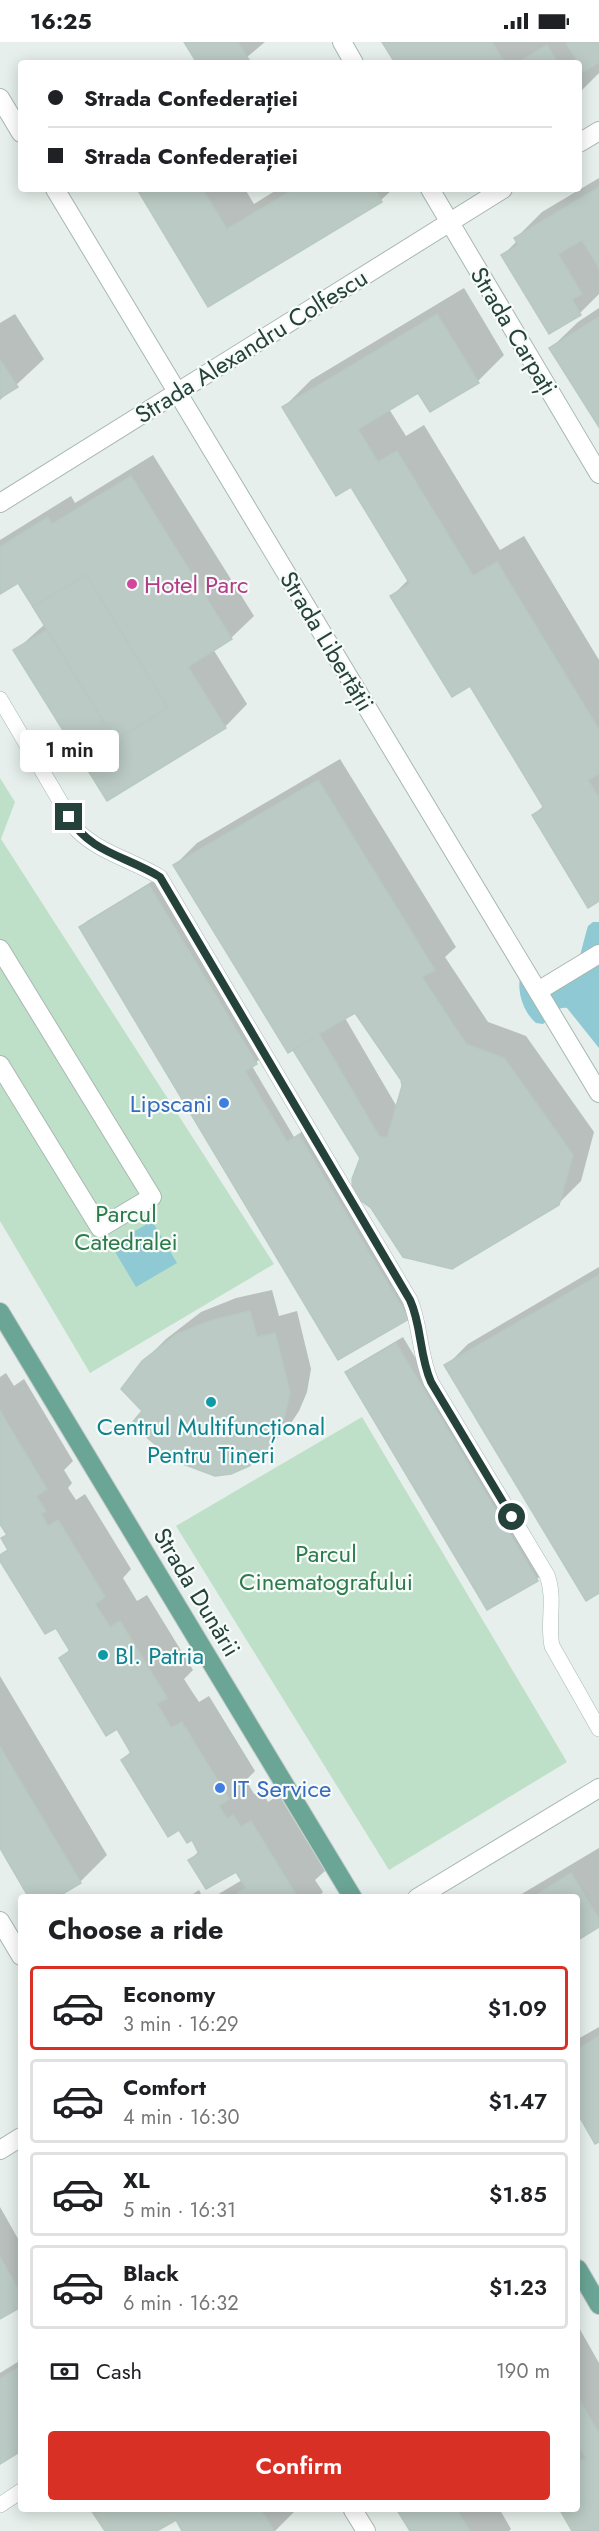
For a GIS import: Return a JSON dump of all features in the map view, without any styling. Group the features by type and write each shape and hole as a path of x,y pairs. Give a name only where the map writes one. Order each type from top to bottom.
{"main road":[{"name":"Strada Dunării","path":"3,1323 351,1894"},
{"path":"580,2272 599,2305"}],"street":[{"path":"342,42 352,60"},
{"path":"0,98 18,128"},
{"path":"582,141 599,130"},
{"name":"Strada Libertății","path":"57,192 599,1093"},
{"name":"Strada Carpați","path":"431,192 599,474"},
{"name":"Strada Alexandru Colfescu","path":"0,503 498,192"},
{"path":"0,949 152,1197 100,1228 0,1065"},
{"path":"538,991 599,954"},
{"path":"424,1894 599,1788"},
{"path":"0,1921 18,1951"},
{"path":"0,2150 18,2139"},
{"path":"354,2512 366,2531"}],"lane":[{"path":"0,699 77,830 90,843 132,861 160,877 410,1300 415,1311 425,1369 431,1382 547,1575 553,1599 549,1632 552,1646 599,1730"},
{"path":"0,2505 18,2493"}],"green space":[{"name":"Parcul Catedralei","path":"0,778 15,802 1,839 274,1264 90,1373 0,1221"},
{"name":"Parcul Cinematografului","path":"362,1417 567,1762 389,1870 176,1526"}],"water":[{"path":"593,922 599,922 599,1048 567,1008 556,1011 543,1024 536,1023 525,1008 520,990 520,978 558,988 564,986 574,972 588,926"},
{"path":"152,1221 177,1263 136,1287 111,1245"}],"building":[{"path":"184,42 238,42 249,60 195,60"},
{"path":"382,42 492,42 503,60 393,60"},
{"path":"599,42 599,62 584,72 582,60 577,60 566,43"},
{"path":"547,45 556,60 522,60"},
{"path":"599,187 599,268 582,240 558,254 582,294 572,299 581,315 549,334 501,255 518,245 514,238"},
{"path":"139,192 204,192 227,229 289,192 377,192 382,202 208,307"},
{"path":"437,314 479,383 430,412 418,393 358,429 378,462 397,451 473,576 497,562 599,730 599,774 588,780 599,798 599,901 588,908 532,815 544,808 470,686 452,697 390,596 410,584 351,487 336,496 282,407"},
{"path":"599,317 599,427 549,348"},
{"path":"0,360 18,387 0,398"},
{"path":"131,476 232,639 188,667 226,728 107,801 13,650 47,630 115,740 168,708 86,575 33,607 18,583 0,594 0,547 48,517 52,524"},
{"path":"86,575 168,708 115,740 33,607"},
{"path":"318,780 435,970 422,977 466,1044 504,1058 573,1155 559,1205 452,1269 403,1257 371,1208 353,1195 352,1179 360,1158 293,1050 288,1053 173,865","holes":["355,1013 401,1080 402,1086 387,1138 379,1136 319,1034"]},
{"name":"Lipscani","path":"149,885 257,1064 245,1071 287,1142 299,1135 409,1319 338,1360 79,927"},
{"path":"599,1275 599,1593 586,1601 444,1365"},
{"name":"Centrul Multifuncțional Pentru Tineri","path":"250,1311 257,1337 275,1333 290,1392 285,1415 277,1435 265,1453 249,1466 231,1474 215,1476 175,1461 131,1424 142,1411 121,1389 142,1361 177,1334 212,1320"},
{"path":"396,1343 538,1581 487,1610 345,1372"},
{"name":"Bl. Patria","path":"0,1411 47,1489 36,1496 46,1511 41,1514 48,1526 58,1520 105,1597 95,1604 110,1627 120,1621 167,1698 157,1704 171,1728 182,1722 229,1799 219,1806 227,1819 233,1815 241,1827 251,1821 296,1894 236,1894 246,1888 236,1872 206,1889 188,1860 199,1854 192,1840 187,1843 179,1830 168,1837 121,1760 131,1753 117,1729 106,1736 59,1658 70,1651 56,1628 45,1634 0,1561 0,1555 8,1550 1,1538 7,1535 0,1524"},
{"path":"0,1747 81,1883 63,1894 27,1894 0,1848"},
{"path":"571,1873 599,1919 599,1927 580,1939 580,1894 537,1894"},
{"path":"599,2036 599,2142 595,2144 580,2118 580,2048"},
{"path":"0,2257 18,2289 18,2309 0,2319"},
{"path":"18,2368 18,2453 0,2464 0,2379"},
{"path":"580,2401 599,2434 599,2531 572,2531 561,2512 580,2512 580,2461 586,2458 580,2448"},
{"path":"92,2512 262,2512 274,2531 182,2531 176,2520 157,2531 105,2531"},
{"path":"398,2512 458,2512 470,2531 410,2531"}],"place":[{"name":"Hotel Parc","path":"132,584"},
{"name":"Lipscani","path":"224,1103"},
{"name":"Centrul Multifuncțional Pentru Tineri","path":"211,1402"},
{"name":"Bl. Patria","path":"103,1655"},
{"name":"IT Service","path":"220,1788"}],"route":[{"path":"69,817 77,830 90,843 132,861 160,877 410,1300 415,1311 425,1369 431,1382 512,1517"}]}
